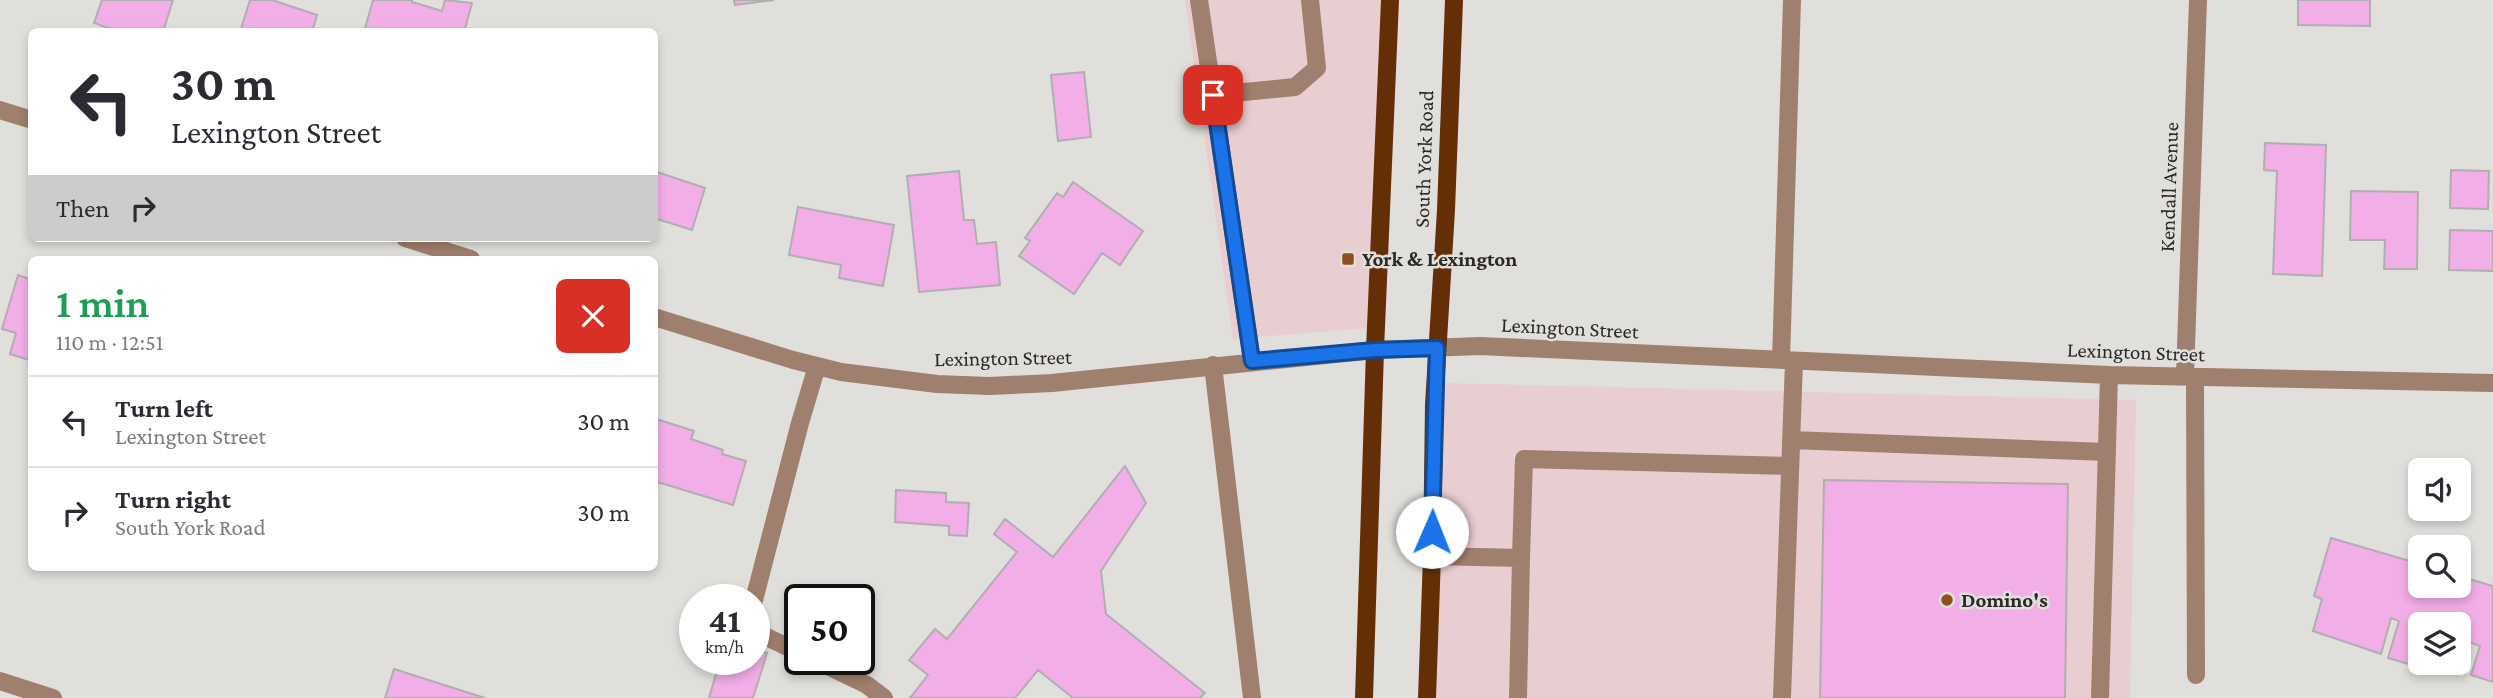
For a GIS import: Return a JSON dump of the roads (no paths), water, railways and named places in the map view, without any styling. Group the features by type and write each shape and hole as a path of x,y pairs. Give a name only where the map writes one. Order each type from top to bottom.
{"main road":[{"name":"South York Road","path":"1364,698 1390,0"},
{"name":"South York Road","path":"1427,698 1437,348 1446,210 1454,0"}],"street":[{"path":"1199,0 1252,361"},
{"path":"1213,95 1295,87 1317,68 1310,0"},
{"path":"1782,698 1791,440 1788,360 1792,0"},
{"name":"Kendall Avenue","path":"2196,675 2190,377 2199,0"},
{"path":"0,110 28,119"},
{"path":"418,242 462,256"},
{"name":"Lexington Street","path":"658,318 817,366 890,379 989,386 1052,383 1375,350 1480,346 2109,375 2493,383"},
{"path":"1213,365 1252,698"},
{"path":"758,584 817,366"},
{"path":"2100,698 2109,375"},
{"path":"1791,440 2107,452"},
{"path":"1518,698 1524,459 1790,466"},
{"path":"1432,556 1521,558"},
{"path":"839,675 867,692 884,698"},
{"path":"0,681 54,698"}],"place":[{"name":"York & Lexington","path":"1348,259"},
{"name":"Domino's","path":"1947,600"}]}
